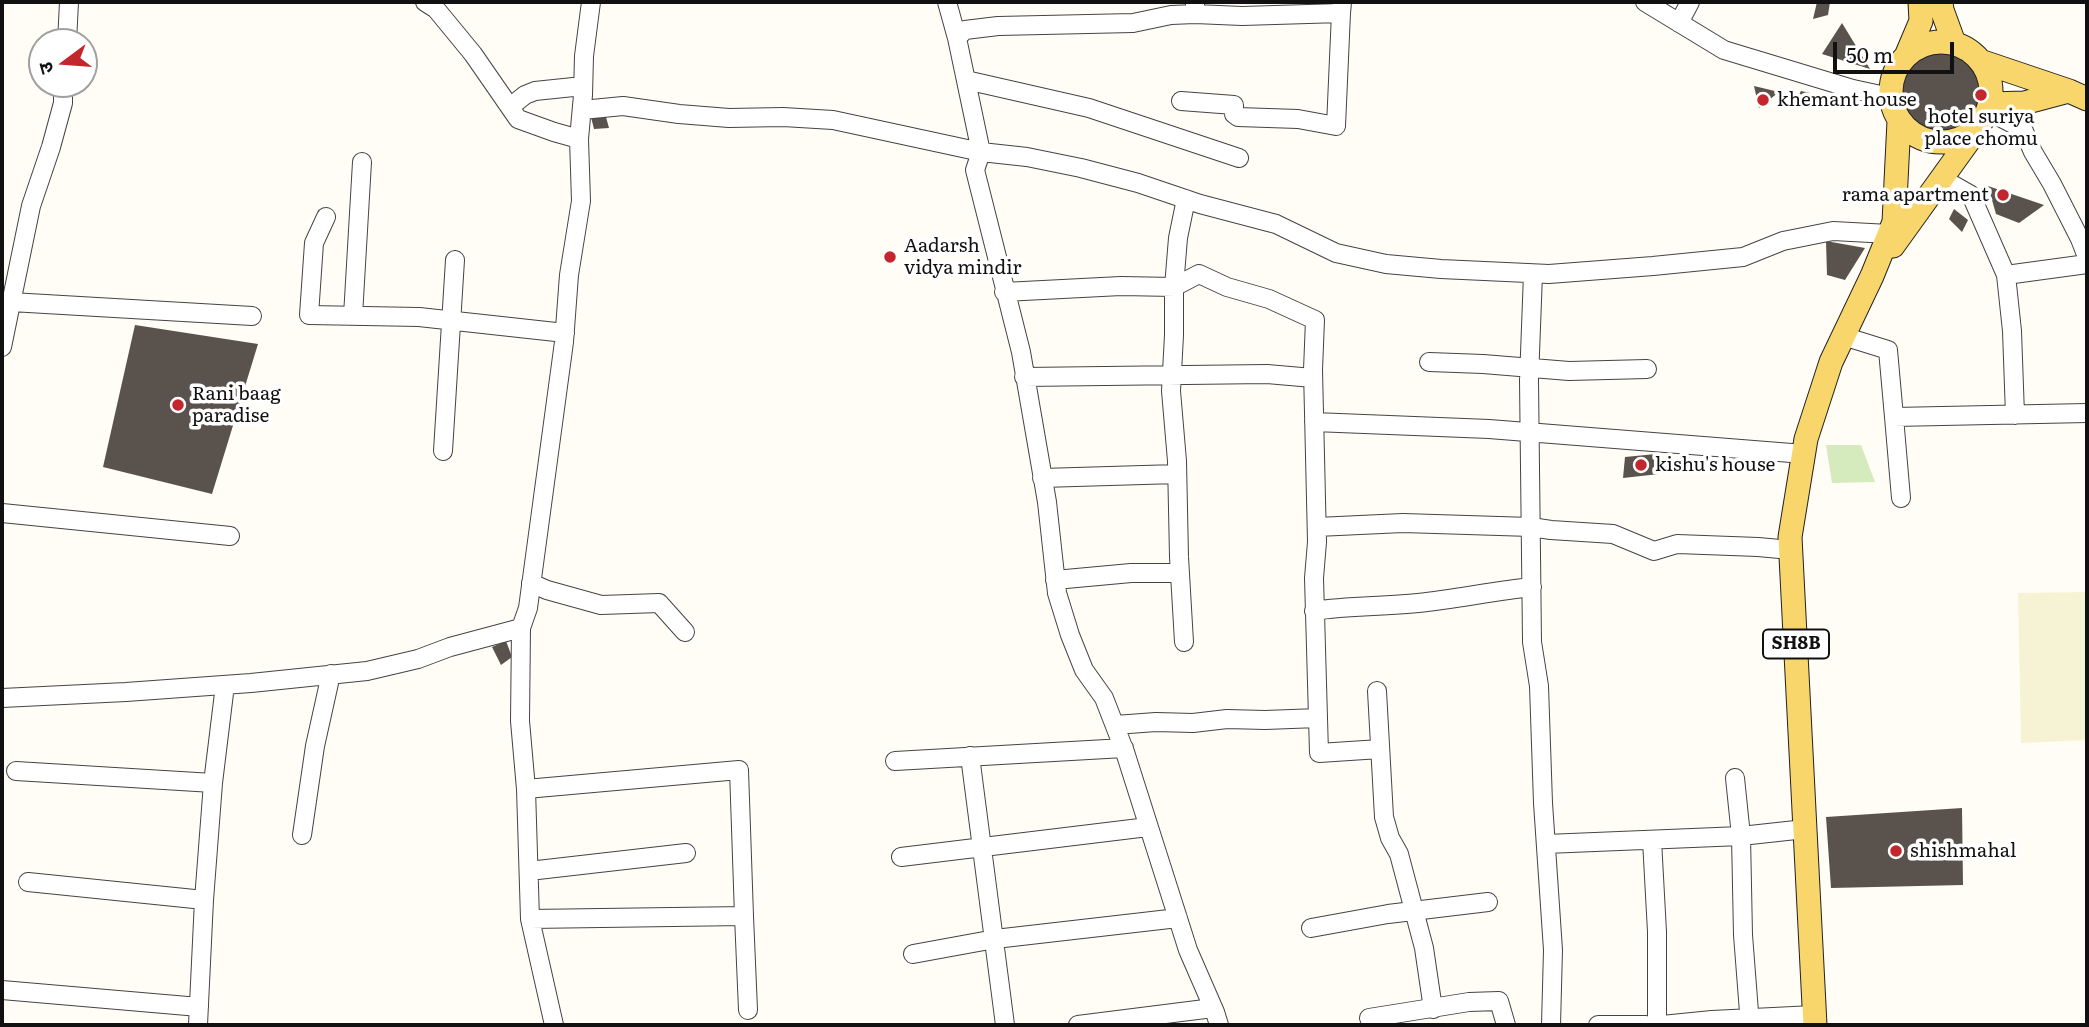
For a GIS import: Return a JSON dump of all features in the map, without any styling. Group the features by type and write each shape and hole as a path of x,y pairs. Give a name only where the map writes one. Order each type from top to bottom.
{"main road":[{"path":"1890,97 1893,75 1907,54 1921,21 1920,2"},
{"path":"1941,2 1954,43"},
{"path":"1907,54 1930,43 1954,43 1980,61 2078,95"},
{"path":"1980,61 1990,82 1986,114"},
{"path":"1899,121 1916,137 1940,144 1964,138 1986,114 2024,103 2078,95"},
{"name":"SH8B","path":"1814,1020 1790,537 1807,439 1831,362 1894,222 1899,121 1890,97"},
{"name":"SH8B","path":"1872,276 1986,114"}],"street":[{"path":"68,28 69,2"},
{"path":"425,2 436,9 473,54 518,119 579,139"},
{"path":"554,1025 530,919 526,789 520,721 521,628 528,608 565,333 569,275 581,201 579,139 584,55 591,2"},
{"path":"947,2 981,152 975,170 1021,352 1042,478 1057,593 1079,659 1104,698 1124,748 1188,950 1216,1017 1078,1025"},
{"path":"1645,2 1724,50 1853,89 1890,97"},
{"path":"1679,23 1690,2"},
{"path":"957,38 965,30 998,26 1133,23 1195,8 1242,16 1342,7 1336,126 1298,119 1238,117 1234,114 1234,105 1181,101"},
{"path":"966,80 1089,108 1239,158"},
{"path":"510,107 535,91 583,86"},
{"path":"2,347 31,206 51,147 63,98"},
{"path":"582,110 623,106 729,118 833,120 981,152 1027,157 1139,183 1276,224 1336,253 1386,264 1533,274 1743,257 1783,242 1833,231 1889,234"},
{"path":"1986,114 2023,129 2075,228 2087,257"},
{"path":"353,316 362,162"},
{"path":"1941,178 1971,194 2006,275 2012,331 2015,415"},
{"path":"1184,642 1171,391 1174,287 1178,238 1186,199"},
{"path":"326,217 314,243 309,315 450,320 565,333"},
{"path":"443,450 455,260"},
{"path":"2006,275 2087,264"},
{"path":"1004,292 1121,286 1174,287 1199,274 1227,287 1269,299 1315,320 1313,378 1317,527 1314,611 1319,753 1380,749"},
{"path":"1533,274 1530,368 1532,642 1539,686 1553,950 1551,1025"},
{"path":"11,302 252,316"},
{"path":"1843,336 1888,350 1901,498"},
{"path":"1429,362 1569,371 1647,369"},
{"path":"1024,377 1267,374 1313,378"},
{"path":"1894,417 2087,414"},
{"path":"1314,422 1458,427 1804,454"},
{"path":"1042,478 1177,474"},
{"path":"2,513 230,536"},
{"path":"1317,527 1403,523 1531,527 1613,534 1654,551 1677,544 1791,550"},
{"path":"1055,580 1131,573 1180,573"},
{"path":"531,583 601,605 659,603 685,632"},
{"path":"1314,611 1337,607 1361,608 1418,603 1532,587"},
{"path":"2,698 225,685 367,671 418,659 450,647 521,628"},
{"path":"302,835 315,746 331,674"},
{"path":"198,1025 204,900 225,685"},
{"path":"1377,691 1384,817 1390,838 1399,854 1424,948 1433,1009"},
{"path":"1115,725 1193,723 1227,719 1318,718"},
{"path":"895,761 1124,748"},
{"path":"970,756 1005,1025"},
{"path":"526,789 739,770 748,1010"},
{"path":"16,771 214,783"},
{"path":"1735,778 1741,836 1743,935 1749,1022"},
{"path":"901,857 1148,827"},
{"path":"1546,844 1741,836 1805,830"},
{"path":"1652,840 1659,1025 1814,1020"},
{"path":"529,872 685,853"},
{"path":"28,883 204,900"},
{"path":"1311,928 1488,902"},
{"path":"530,919 744,916"},
{"path":"913,954 995,939 1178,918"},
{"path":"2,990 199,1007"},
{"path":"1368,1018 1469,1002 1499,1002 1506,1025"},
{"path":"1598,1025 1646,1025"}],"shaded area":[{"path":"2087,592 2087,740 2021,743 2018,593"}],"green space":[{"path":"1826,445 1861,445 1875,482 1832,483"}],"building":[{"path":"1817,2 1830,2 1828,15 1813,19"},
{"path":"1842,23 1870,69 1822,54"},
{"path":"1944,42 1972,54 1986,72 1988,111 1946,142 1902,124 1890,97 1893,75 1911,44"},
{"name":"khemant house","path":"1754,86 1779,92 1759,108"},
{"path":"1801,91 1810,93 1807,108 1791,109"},
{"path":"591,117 606,117 609,128 594,129"},
{"name":"rama apartment","path":"1988,186 2044,205 2019,223 1996,214"},
{"path":"1954,209 1968,220 1962,232 1949,219"},
{"path":"1826,241 1865,248 1845,280 1827,275"},
{"name":"Rani baag paradise","path":"135,325 258,344 212,494 103,467"},
{"name":"kishu's house","path":"1656,454 1659,474 1623,478 1625,457"},
{"path":"506,641 512,657 501,665 492,647"},
{"name":"shishmahal","path":"1962,808 1963,885 1831,888 1826,817"}],"place":[{"name":"hotel suriya place chomu","path":"1981,95"},
{"name":"khemant house","path":"1763,100"},
{"name":"rama apartment","path":"2003,195"},
{"name":"Aadarsh vidya mindir","path":"890,257"},
{"name":"Rani baag paradise","path":"178,405"},
{"name":"kishu's house","path":"1641,465"},
{"name":"shishmahal","path":"1896,851"}]}
